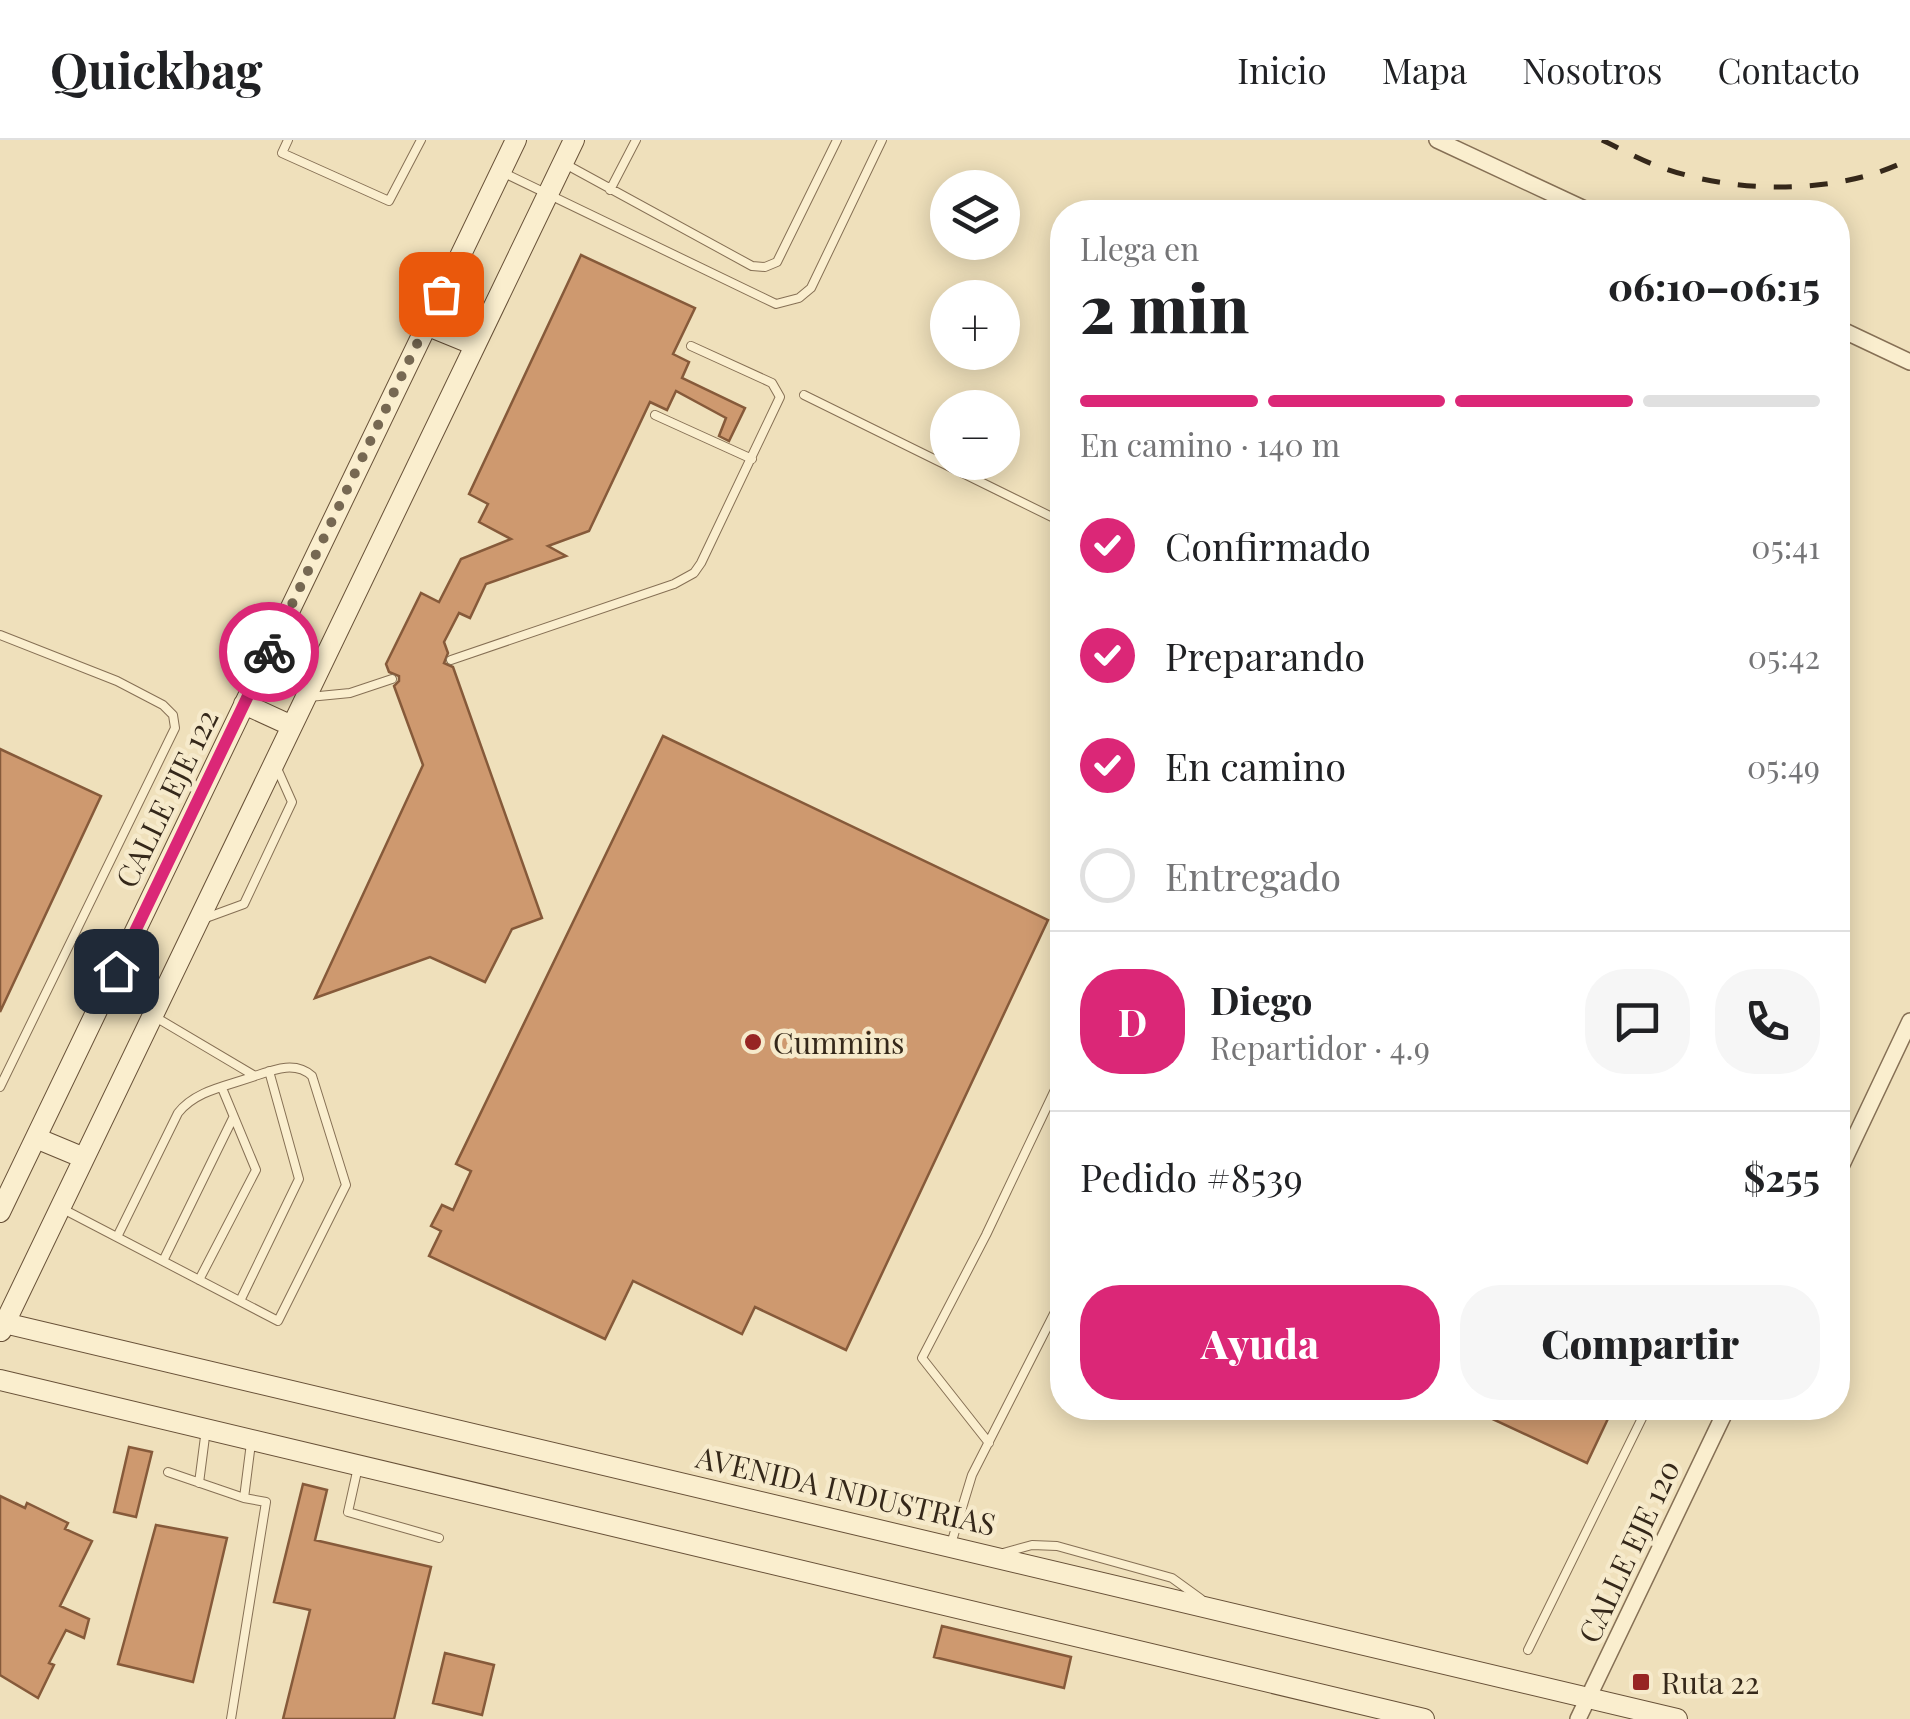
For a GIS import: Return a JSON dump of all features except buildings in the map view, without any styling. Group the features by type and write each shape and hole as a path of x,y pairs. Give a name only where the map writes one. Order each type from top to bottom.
{"main road":[{"name":"CALLE EJE 122","path":"0,1212 516,140"},
{"path":"2,1326 574,140"},
{"path":"426,325 475,346"},
{"path":"272,646 318,672"},
{"path":"244,704 292,726"},
{"path":"36,1138 84,1158"},
{"name":"AVENIDA INDUSTRIAS","path":"2,1326 1677,1719"},
{"path":"0,1380 1424,1719"}],"street":[{"path":"1438,140 1566,200"},
{"path":"1850,334 1910,362"},
{"path":"1850,1148 1910,1021"},
{"name":"CALLE EJE 120","path":"1578,1719 1720,1420"}],"lane":[{"path":"288,140 282,153 388,201 421,140"},
{"path":"610,190 636,140"},
{"path":"563,163 752,266 765,267 777,262 837,140"},
{"path":"501,171 776,304 788,302 811,288 882,140"},
{"path":"451,660 685,579 702,563 780,397 778,388 691,346"},
{"path":"804,395 1050,516"},
{"path":"655,415 752,459"},
{"path":"0,635 116,681 163,705 172,714 175,728 0,1087"},
{"path":"306,697 350,693 392,680"},
{"path":"198,920 244,904 292,802 274,762"},
{"path":"152,1016 255,1076"},
{"path":"60,1208 278,1321 346,1185 312,1076 292,1066 196,1096 178,1113 117,1237"},
{"path":"240,1302 299,1179 269,1071"},
{"path":"199,1280 256,1170 222,1088"},
{"path":"988,1444 922,1358 986,1236 1050,1100"},
{"path":"163,1262 233,1118"},
{"path":"950,1546 972,1475 1050,1322"},
{"path":"1528,1650 1641,1420"},
{"path":"199,1482 206,1430"},
{"path":"244,1498 251,1440"},
{"path":"358,1466 348,1512 438,1538"},
{"path":"168,1472 266,1502 232,1719"}],"railway":[{"path":"1602,140 1666,169 1757,186 1821,185 1882,171 1910,159"}],"way so far":[{"path":"269,652 441,294"}],"place":[{"name":"Cummins","path":"753,1042"},
{"name":"Ruta 22","path":"1641,1682"}],"route":[{"path":"116,971 269,652"}]}
